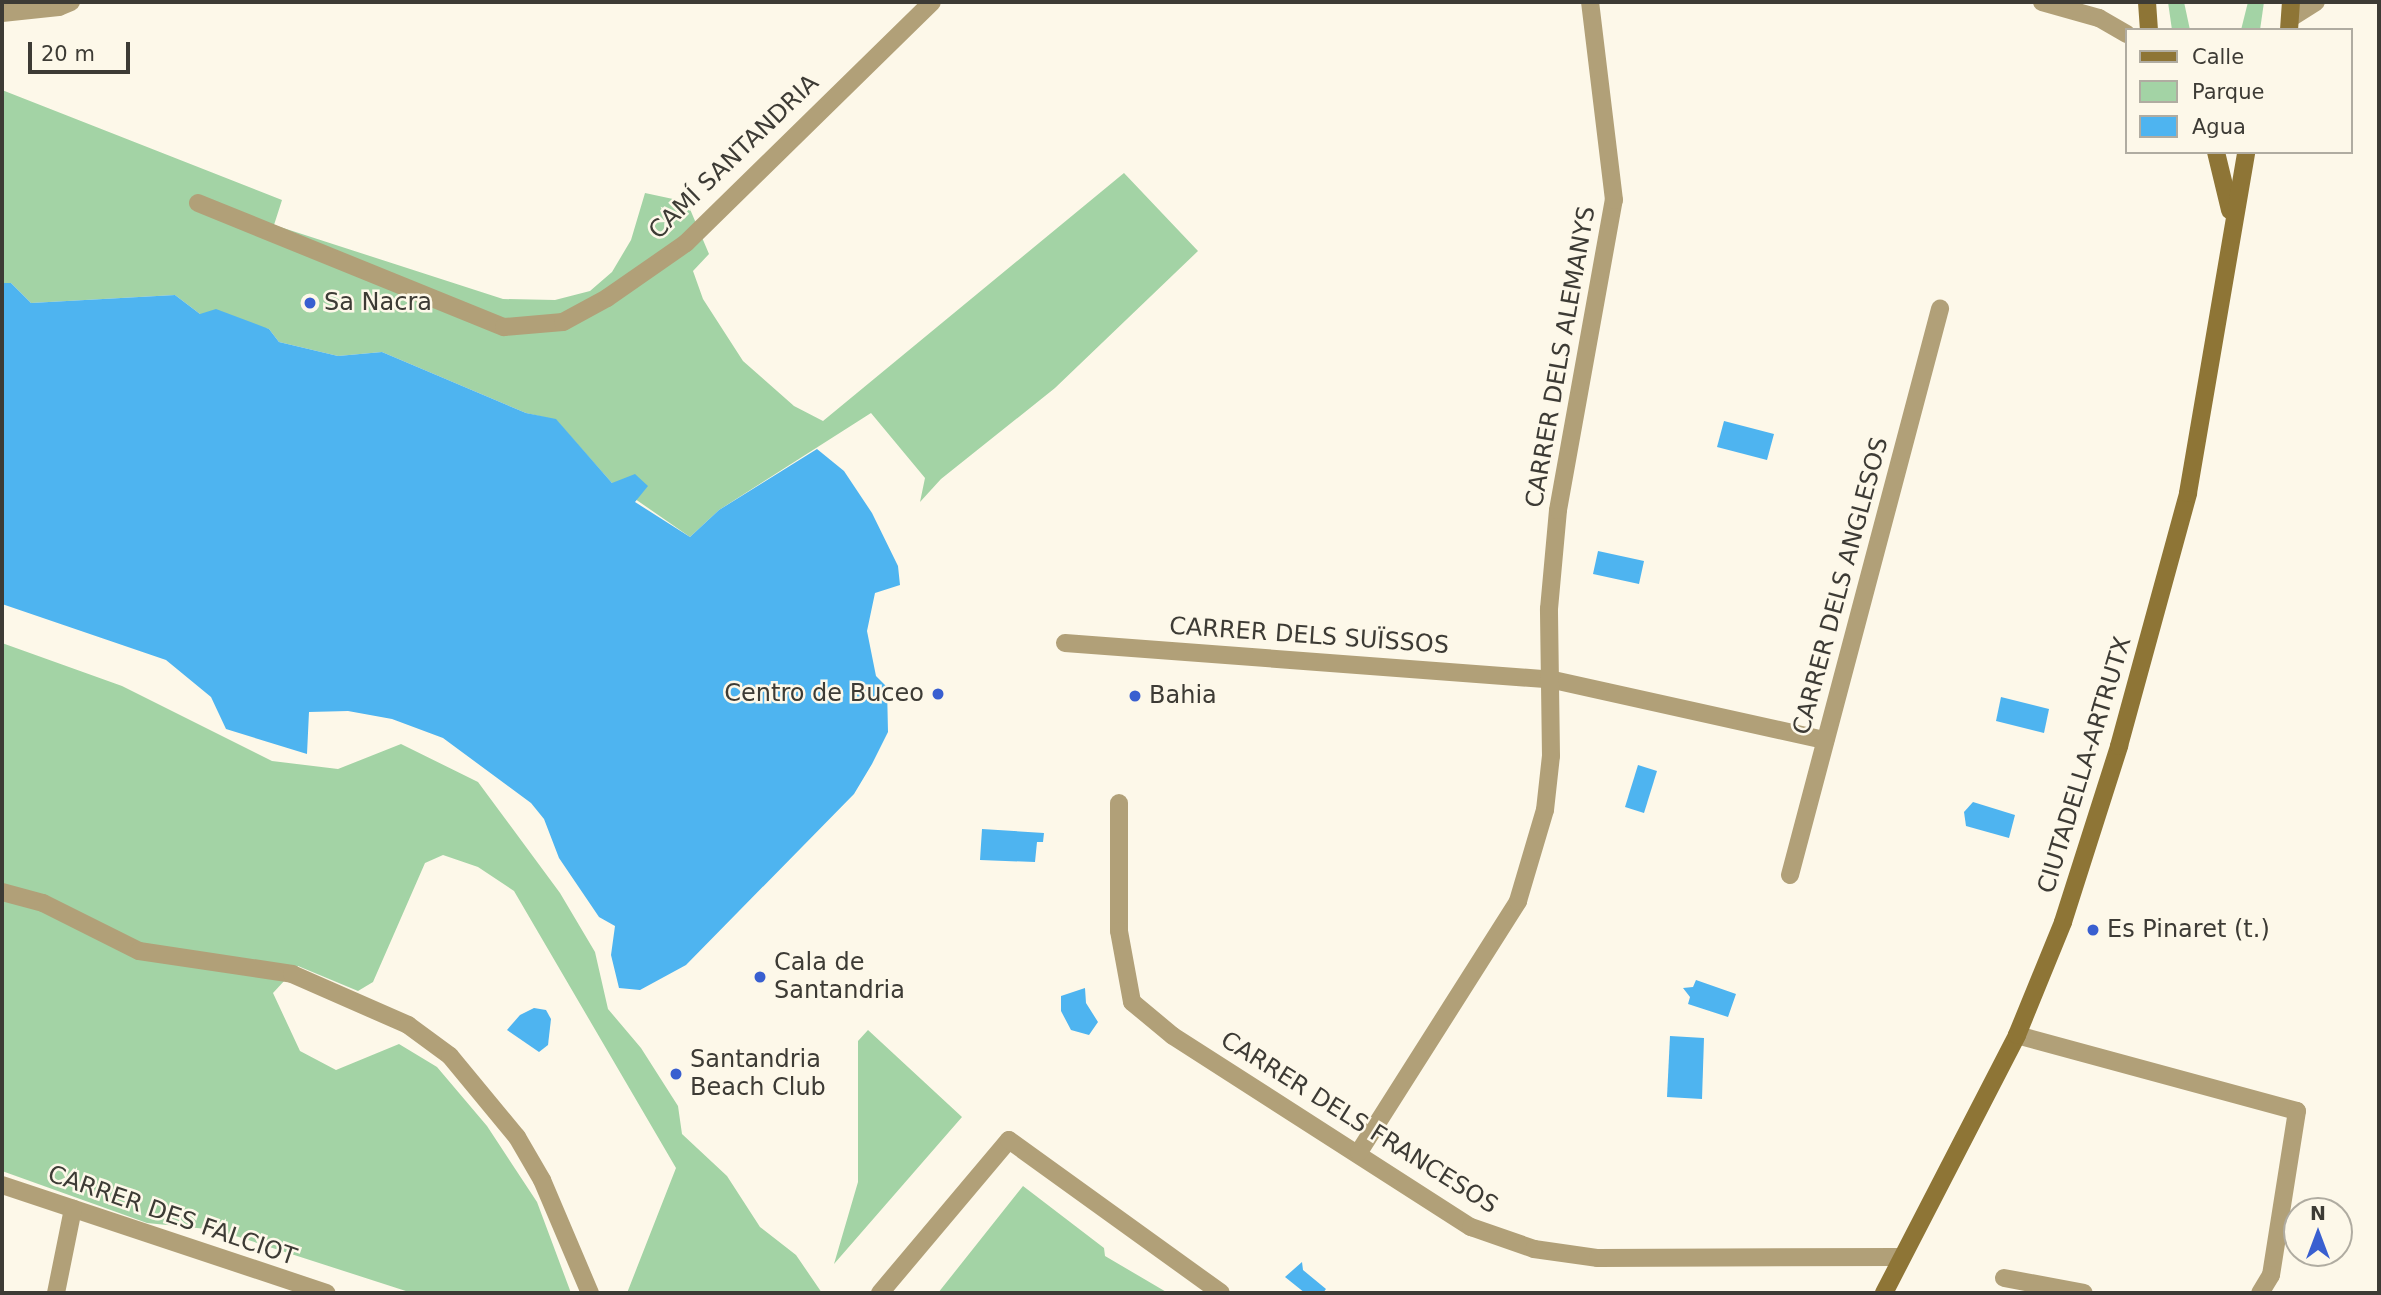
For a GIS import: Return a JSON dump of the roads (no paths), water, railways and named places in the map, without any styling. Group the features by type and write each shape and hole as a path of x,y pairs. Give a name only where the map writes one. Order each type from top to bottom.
{"main road":[{"path":"2147,2 2149,28"},
{"path":"2216,154 2232,217"},
{"name":"CIUTADELLA-ARTRUTX","path":"1884,1293 1899,1257 2017,1035 2063,922 2083,859 2188,492 2232,217 2246,154"}],"street":[{"path":"2,13 59,7 71,2"},
{"name":"CAMÍ SANTANDRIA","path":"198,203 504,327 563,322 607,298 686,243 932,2"},
{"name":"CARRER DELS ALEMANYS","path":"1359,1152 1518,901 1545,810 1551,756 1549,609 1558,509 1614,200 1590,2"},
{"path":"2042,2 2099,18 2126,33"},
{"path":"2291,16 2316,2"},
{"name":"CARRER DELS ANGLESOS","path":"1790,875 1940,309"},
{"name":"CARRER DELS SUÏSSOS","path":"1065,643 1549,679 1825,740"},
{"name":"CARRER DELS FRANCESOS","path":"1119,803 1119,931 1132,1002 1172,1036 1359,1152 1471,1227 1534,1249 1598,1258 1899,1257"},
{"path":"2,892 43,903 139,951 292,974 408,1025 450,1056 517,1137 542,1180 590,1293"},
{"path":"2017,1035 2297,1111 2271,1275 2260,1293"},
{"path":"880,1293 1009,1140 1221,1293"},
{"name":"CARRER DES FALCIOT","path":"2,1185 326,1293"},
{"path":"56,1293 73,1209"},
{"path":"2004,1278 2084,1293"}],"water":[{"path":"2,283 11,283 31,303 175,295 200,314 216,309 269,329 279,342 338,356 382,352 526,413 556,419 612,483 635,474 648,486 635,502 690,537 719,510 817,449 844,471 872,513 898,566 900,585 875,593 867,631 876,676 887,687 888,732 872,764 854,794 686,965 640,990 619,988 611,955 615,926 599,917 559,858 544,819 531,803 443,738 392,719 348,711 309,712 307,754 226,729 211,697 166,660 2,604"},
{"path":"1724,421 1774,434 1767,460 1717,447"},
{"path":"1598,551 1644,561 1639,584 1593,574"},
{"path":"2001,697 2049,709 2044,733 1996,721"},
{"path":"1638,765 1657,771 1644,813 1625,807"},
{"path":"1973,802 2015,815 2009,838 1966,826 1964,812"},
{"path":"982,829 1044,833 1043,842 1037,842 1035,862 980,860"},
{"path":"1696,980 1736,994 1728,1017 1688,1004 1690,997 1683,988 1693,987"},
{"path":"1085,988 1086,1003 1098,1022 1089,1035 1071,1030 1061,1011 1061,996"},
{"path":"534,1008 546,1010 551,1019 548,1045 539,1052 507,1030 520,1015"},
{"path":"1670,1036 1704,1038 1702,1099 1667,1097"},
{"path":"1302,1262 1303,1270 1326,1289 1323,1293 1305,1293 1285,1277"}],"place":[{"name":"Sa Nacra","path":"310,303"},
{"name":"Centro de Buceo","path":"938,694"},
{"name":"Bahia","path":"1135,696"},
{"name":"Es Pinaret (t.)","path":"2093,930"},
{"name":"Cala de Santandria","path":"760,977"},
{"name":"Santandria Beach Club","path":"676,1074"}]}
